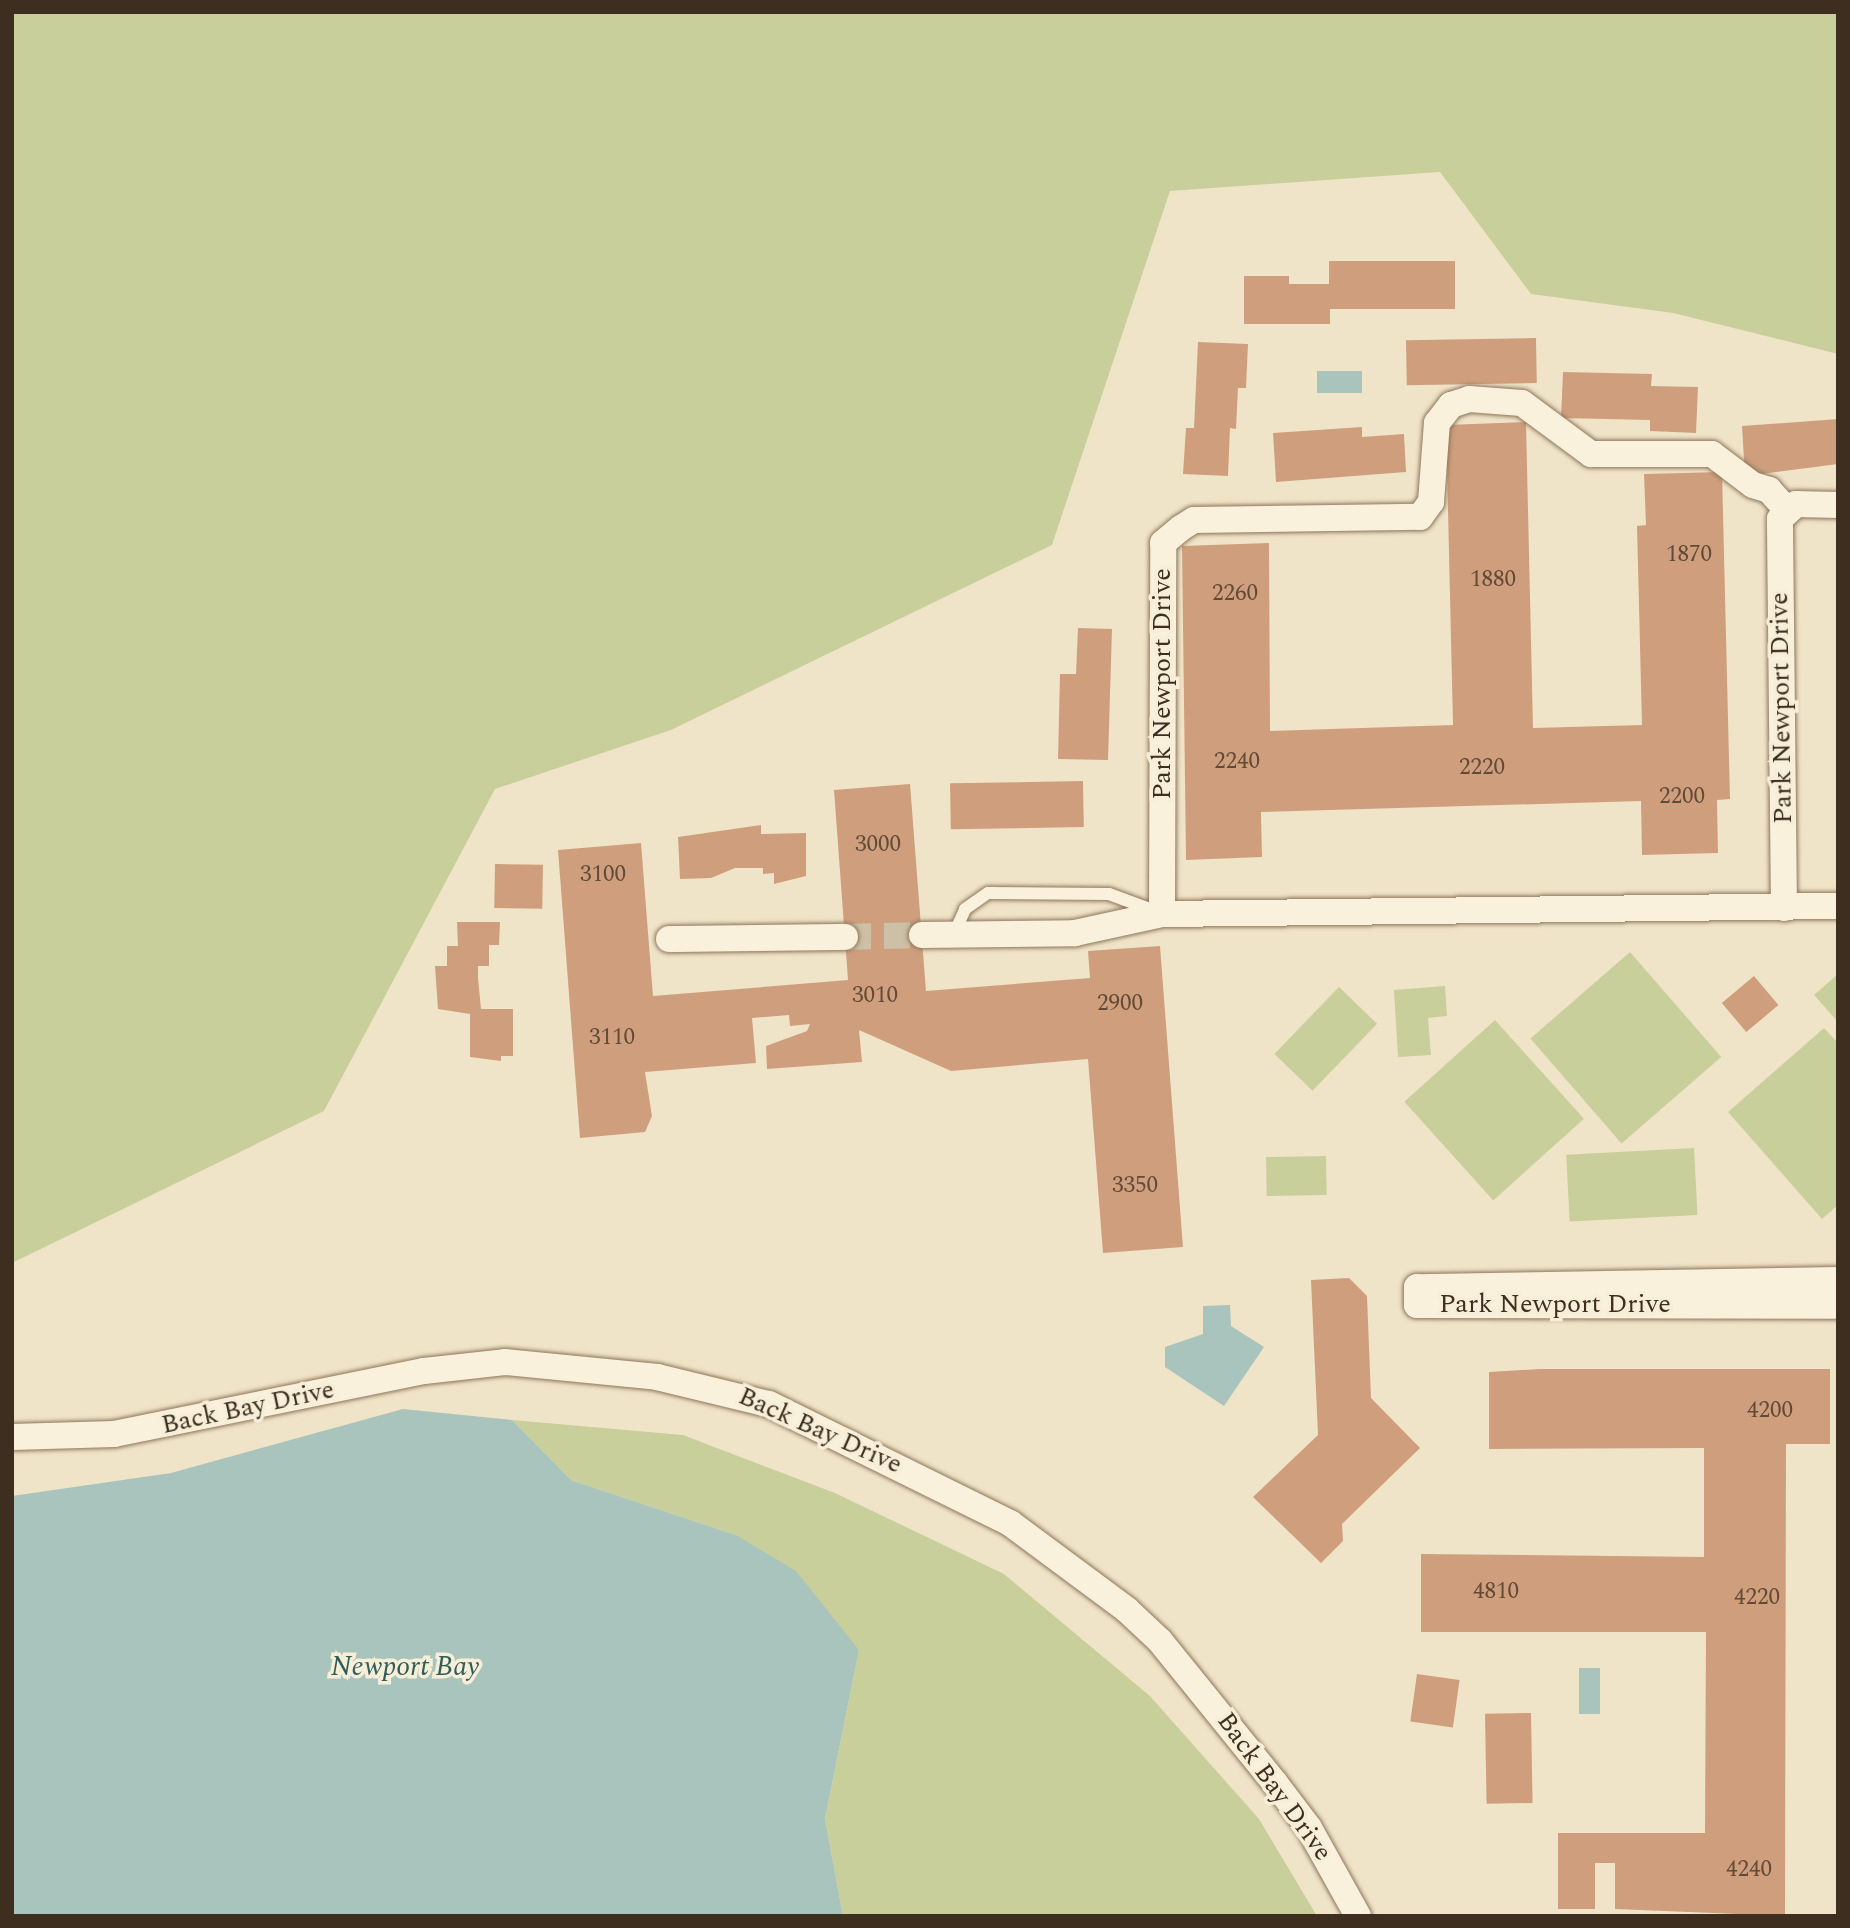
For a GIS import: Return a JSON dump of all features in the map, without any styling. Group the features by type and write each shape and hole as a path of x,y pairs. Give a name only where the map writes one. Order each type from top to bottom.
{"street":[{"name":"Park Newport Drive","path":"1162,914 1163,543 1194,520 1420,517 1431,502 1437,423 1451,405 1469,399 1522,403 1591,454 1712,454 1753,485 1769,490 1788,511 1780,519 1784,908"},
{"path":"1788,511 1796,504 1838,505"},
{"path":"922,935 1075,933 1162,914 1838,906"},
{"path":"669,939 845,937"},
{"name":"Park Newport Drive","path":"1838,1280 1417,1287 1416,1305 1838,1306"},
{"name":"Back Bay Drive","path":"12,1437 114,1434 413,1373 492,1363 615,1370 724,1389 769,1404 1010,1524 1128,1610 1160,1641 1275,1783 1315,1839 1358,1916"}],"lane":[{"path":"954,935 965,909 988,893 1109,894 1162,914"}],"green space":[{"path":"12,12 1838,12 1838,354 1673,313 1531,294 1440,172 1170,191 1052,545 671,730 495,789 324,1111 12,1263"},
{"path":"1630,952 1721,1057 1622,1144 1530,1039"},
{"path":"1838,974 1838,1022 1814,995"},
{"path":"1445,986 1447,1016 1428,1018 1431,1055 1398,1057 1394,990"},
{"path":"1339,987 1377,1024 1313,1091 1274,1054"},
{"path":"1495,1020 1584,1119 1493,1200 1404,1102"},
{"path":"1824,1028 1838,1043 1838,1205 1822,1219 1728,1112"},
{"path":"1694,1148 1698,1215 1570,1222 1566,1155"},
{"path":"1326,1156 1327,1195 1267,1196 1266,1157"},
{"path":"512,1420 683,1435 835,1493 1004,1574 1150,1696 1259,1819 1317,1916 843,1916 825,1819 859,1650 736,1535 571,1480"}],"water":[{"path":"1317,371 1362,371 1362,393 1317,393"},
{"path":"1230,1305 1231,1326 1264,1347 1224,1406 1165,1367 1165,1347 1203,1334 1203,1306"},
{"name":"Newport Bay","path":"403,1409 512,1420 571,1480 736,1535 796,1571 859,1650 825,1819 843,1916 12,1916 12,1496 171,1473"},
{"path":"1579,1668 1600,1668 1600,1714 1579,1714"}],"building":[{"path":"1329,261 1455,261 1455,309 1330,309 1330,324 1244,324 1244,276 1289,276 1289,284 1329,284"},
{"path":"1536,338 1537,383 1407,385 1406,340"},
{"path":"1198,342 1248,344 1246,388 1238,388 1236,429 1230,428 1228,476 1183,474 1186,428 1194,428"},
{"path":"1563,372 1652,374 1651,386 1698,387 1696,433 1650,431 1650,420 1561,418"},
{"path":"1838,419 1838,464 1745,476 1742,426"},
{"path":"1526,422 1533,728 1642,725 1637,526 1646,525 1644,474 1722,472 1730,799 1717,800 1718,853 1642,855 1641,801 1261,812 1262,857 1186,860 1182,546 1269,543 1270,731 1453,725 1446,425"},
{"path":"1362,427 1362,437 1404,434 1406,472 1276,482 1273,433"},
{"path":"1078,628 1112,629 1108,760 1058,759 1060,674 1076,674"},
{"path":"1083,781 1084,827 951,829 950,783"},
{"path":"910,784 926,991 1090,978 1088,951 1160,946 1183,1247 1103,1253 1088,1059 951,1071 859,1030 862,1062 767,1069 766,1046 807,1031 810,1024 790,1026 789,1015 752,1018 756,1063 645,1072 652,1116 645,1132 580,1138 558,850 641,843 653,996 848,980 834,790"},
{"path":"761,825 761,834 806,833 806,876 774,884 774,873 763,874 763,868 735,868 711,878 680,879 678,837"},
{"path":"495,864 543,865 542,909 494,908"},
{"path":"457,922 500,922 499,945 489,945 489,966 478,966 478,978 481,1009 513,1009 513,1056 501,1056 501,1061 470,1057 470,1014 438,1009 435,966 447,966 447,946 458,946"},
{"path":"1754,976 1778,1005 1746,1032 1722,1003"},
{"path":"1349,1278 1367,1296 1371,1398 1420,1448 1342,1524 1343,1541 1321,1563 1253,1497 1318,1435 1311,1280"},
{"path":"1540,1369 1830,1369 1830,1444 1786,1444 1785,1916 1615,1909 1615,1863 1595,1863 1595,1909 1558,1909 1558,1833 1705,1833 1706,1632 1421,1632 1421,1554 1704,1557 1704,1448 1489,1449 1489,1372"},
{"path":"1417,1674 1460,1680 1453,1728 1410,1722"},
{"path":"1531,1713 1533,1803 1487,1804 1485,1714"}],"tunnel":[{"path":"845,937 922,935"}]}
